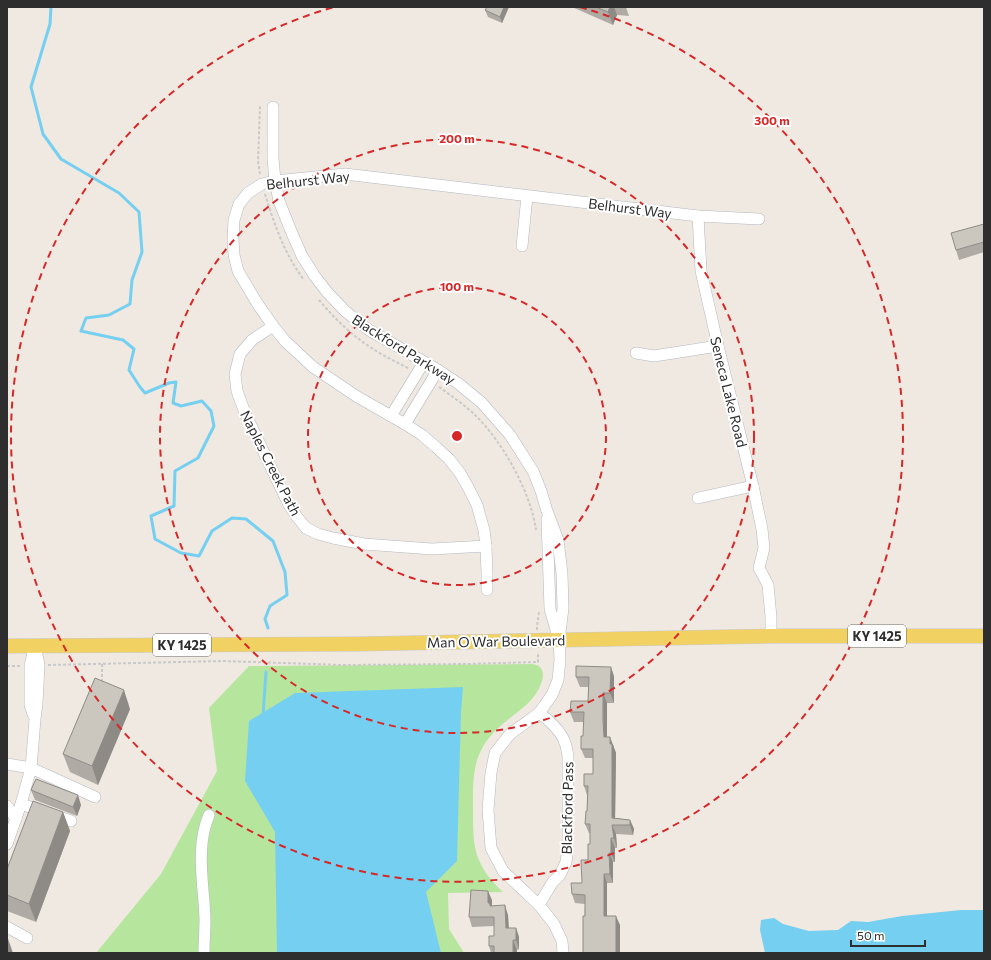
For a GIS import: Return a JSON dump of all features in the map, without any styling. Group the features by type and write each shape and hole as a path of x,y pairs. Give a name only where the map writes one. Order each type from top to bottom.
{"main road":[{"name":"Man O War Boulevard","path":"7,646 349,644 771,636 984,636"}],"street":[{"name":"Blackford Parkway","path":"273,107 273,158 275,182 279,201 300,250 314,274 327,292 345,311 369,330 438,370 459,384 482,403 510,435 533,471 541,491 547,511 550,609 558,640 560,660 558,680 552,695 539,713 510,734 495,753 491,773 488,810 491,848 503,871 538,905 554,924 562,941 564,953"},
{"name":"Belhurst Way","path":"486,590 487,574 484,530 477,505 470,489 460,473 449,459 422,435 356,396 313,367 285,341 257,303 238,271 234,256 233,239 234,220 239,204 248,193 262,184 345,174 698,216 759,219"},
{"path":"522,246 527,196"},
{"name":"Seneca Lake Road","path":"698,216 701,271 762,529 764,548 759,568 768,586 771,636"},
{"name":"Naples Creek Path","path":"273,326 252,340 240,354 235,374 237,391 245,413 288,503 306,528 318,534 364,544 432,549 486,546"},
{"path":"636,353 654,356 718,346"},
{"path":"391,416 424,362"},
{"path":"405,424 438,370"},
{"path":"698,498 753,486"},
{"path":"7,844 16,820 31,768 37,704 35,645"},
{"name":"Blackford Pass","path":"538,905 552,883 560,875 566,862 568,848 568,756 565,742 559,732 545,716 539,713"},
{"path":"7,764 31,768 94,796"},
{"path":"21,804 71,821"},
{"path":"7,806 16,820"},
{"path":"204,953 205,920 201,846 205,824 209,815"},
{"path":"7,927 27,938"}],"path":[{"path":"260,106 258,162 262,184 284,247 298,272 307,284"},
{"path":"316,296 337,319 359,339 390,359 417,373"},
{"path":"431,381 475,415 507,456 524,490 535,521 537,535"},
{"path":"7,666 224,660 344,665 538,662 537,626 539,608"},
{"path":"102,664 102,685"}],"green space":[{"path":"538,665 543,672 542,681 538,691 525,706 494,732 483,746 476,764 473,793 473,829 476,850 485,871 491,880 503,892 448,893 449,929 464,953 96,953 161,874 217,771 209,708 249,666"}],"water":[{"path":"463,687 457,861 426,892 441,953 277,953 275,832 245,781 249,721 295,693"},
{"path":"961,910 984,910 984,953 765,953 760,930 761,920 774,918 783,924 809,931 838,930 851,921 868,922 902,916"}],"building":[{"path":"487,7 504,7 500,17 485,10"},
{"path":"596,7 610,7 608,12"},
{"path":"984,224 984,242 956,250 951,233"},
{"path":"576,666 611,667 610,693 603,693 603,720 604,737 610,737 610,744 612,744 612,818 630,820 630,825 612,825 614,838 611,838 611,853 609,853 610,874 604,874 604,916 616,916 616,953 583,953 583,916 585,916 585,895 572,894 571,883 582,883 581,860 588,860 590,824 585,824 588,786 584,786 584,774 593,774 593,749 581,749 584,712 570,712 571,701 588,701 589,677 576,677"},
{"path":"95,678 124,690 92,766 63,754"},
{"path":"36,779 78,795 73,807 31,790"},
{"path":"33,801 63,812 29,904 7,895 7,869"},
{"path":"471,890 488,891 488,903 490,903 490,906 505,905 506,928 516,928 516,940 513,940 513,953 494,953 494,946 489,946 489,936 494,936 494,917 469,917"}],"waterway":[{"path":"51,7 50,24 31,87 43,134 61,159 119,193 139,212 142,252 132,280 130,304 109,315 86,318 81,331 123,340 134,349 129,370 145,393 169,383 176,382 173,403 181,406 202,401 211,411 214,426 198,458 175,471 174,506 151,516 155,539 181,553 199,556 212,531 232,518 246,519 273,541 285,572 287,595 270,606 265,619 268,628"},
{"path":"263,716 266,672"}]}
